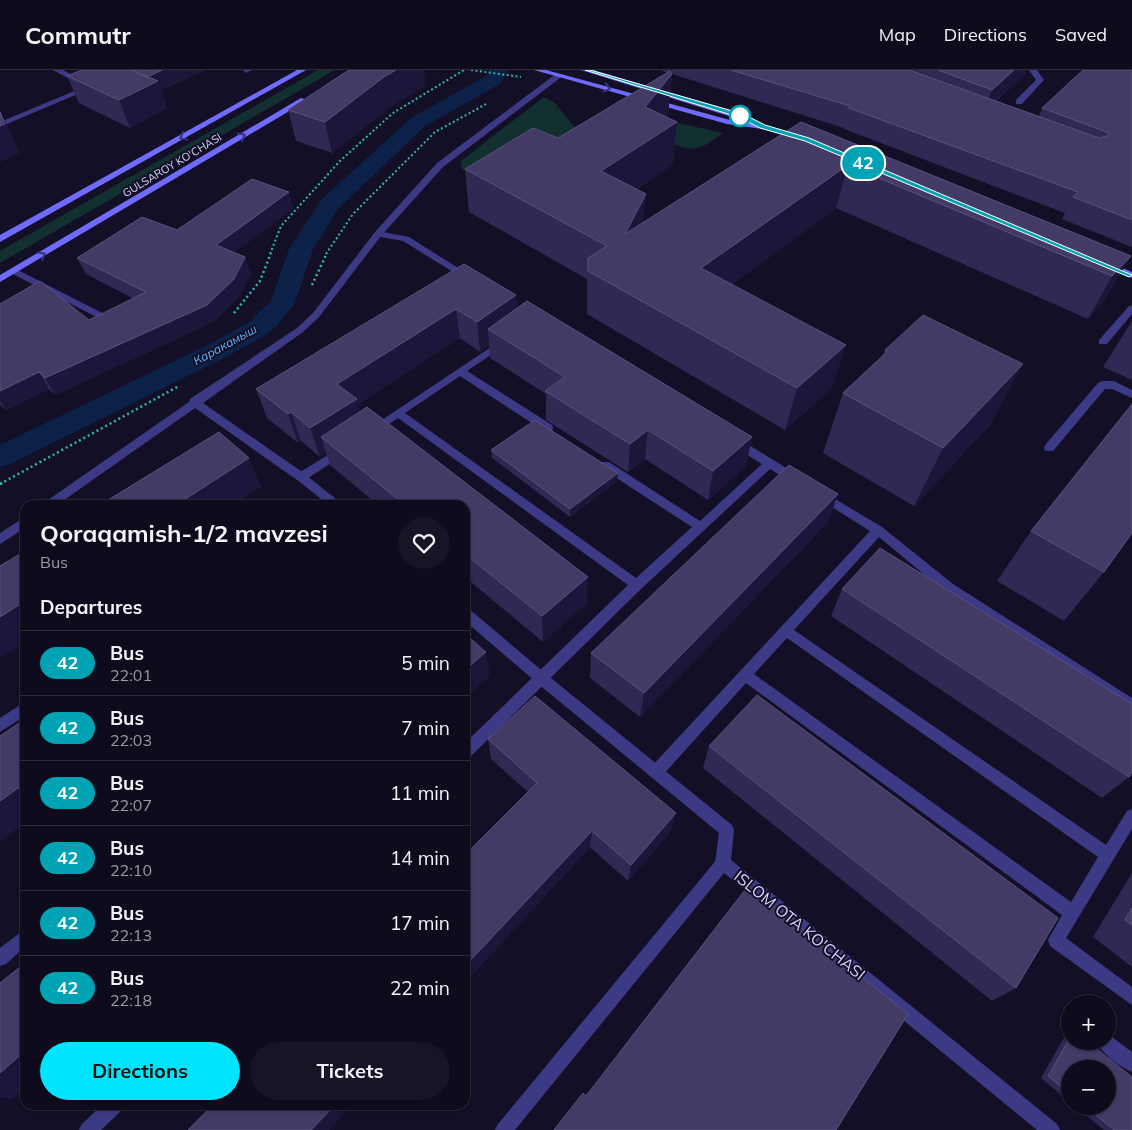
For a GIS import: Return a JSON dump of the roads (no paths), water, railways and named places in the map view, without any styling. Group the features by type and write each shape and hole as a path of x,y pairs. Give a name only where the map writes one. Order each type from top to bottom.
{"main road":[{"name":"GULSAROY KO'CHASI","path":"0,239 302,70"},
{"path":"538,70 562,73 730,122 763,127 807,139"},
{"path":"562,73 587,70 740,116 763,127"},
{"name":"GULSAROY KO'CHASI","path":"0,279 313,95"},
{"path":"1096,260 1132,275"}],"street":[{"path":"0,125 90,87 57,70"},
{"path":"1018,102 1040,80 1033,70"},
{"path":"56,500 194,402 275,348 316,315 378,234 440,165 562,73"},
{"path":"378,234 406,239 479,284"},
{"path":"14,271 111,321"},
{"path":"1104,342 1132,308"},
{"path":"366,434 461,372 513,335"},
{"path":"461,372 560,436"},
{"path":"1049,448 1102,385 1114,385 1132,394"},
{"path":"194,402 301,477 326,500"},
{"path":"398,413 637,585"},
{"path":"728,437 878,530 949,588 1132,704"},
{"path":"301,477 350,445"},
{"path":"592,457 699,526"},
{"path":"470,747 699,526 770,463"},
{"path":"0,540 20,526"},
{"path":"656,772 878,530"},
{"path":"470,617 541,678 727,830 723,863"},
{"path":"786,631 1108,855"},
{"path":"745,675 1073,913"},
{"path":"0,726 20,712"},
{"path":"1132,816 1056,940 1132,997"},
{"name":"ISLOM OTA KO'CHASI","path":"504,1130 723,863 1051,1130"},
{"path":"0,958 20,941"},
{"path":"1115,1050 1132,1063"},
{"path":"88,1130 110,1110"}],"waterway":[{"name":"Каракамыш","path":"0,457 219,350 258,328 283,303 301,249 330,204 418,122 493,80 499,70"}]}
